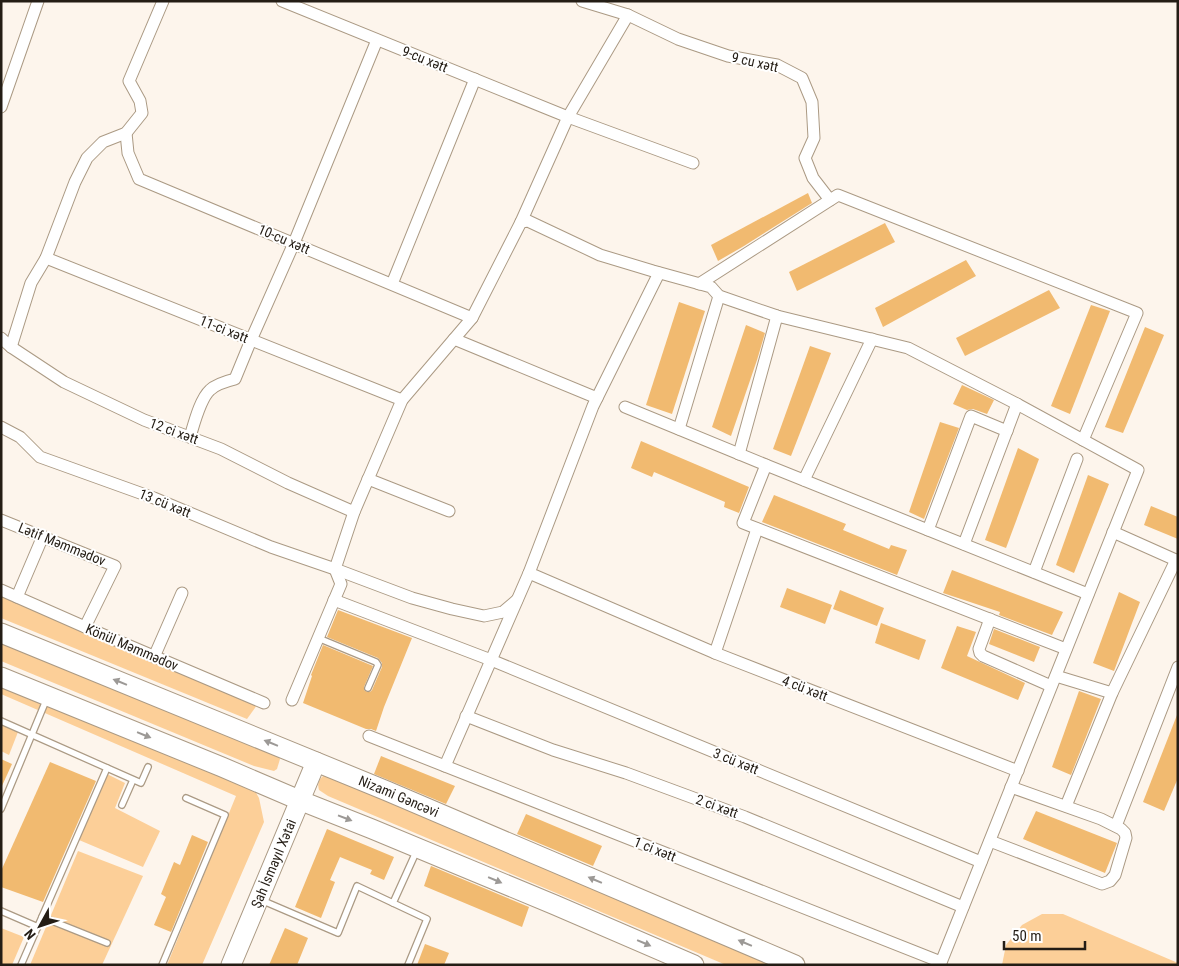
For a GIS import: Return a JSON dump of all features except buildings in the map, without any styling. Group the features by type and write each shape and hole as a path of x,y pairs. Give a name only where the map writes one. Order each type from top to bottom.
{"main road":[{"name":"Nizami Gəncəvi","path":"1,633 316,762 791,964"},
{"path":"1,677 418,848 694,965"},
{"name":"Şah İsmayıl Xətai","path":"231,965 316,762"}],"street":[{"path":"1,107 38,1"},
{"path":"11,347 31,283 46,258 75,182 87,158 103,142 126,133 142,113 140,101 129,81 163,1"},
{"name":"9-cu xətt","path":"282,1 568,117 693,163"},
{"name":"9 cu xətt","path":"582,1 628,15 678,39 728,56 777,65 802,78 812,102 814,138 805,158 813,178 830,200"},
{"path":"292,700 342,584 336,569 354,512 402,400 472,318 521,222 568,117 628,15"},
{"path":"190,437 197,414 210,390 223,382 235,379 294,243 377,40"},
{"path":"392,284 475,79"},
{"name":"10-cu xətt","path":"126,133 128,154 139,179 472,318"},
{"path":"699,284 838,195 1137,313 1083,440"},
{"path":"521,222 528,221 600,255 711,287 720,296 777,316 908,348 1017,404 1138,470 941,963"},
{"name":"11-ci xətt","path":"46,258 402,400"},
{"path":"445,766 529,573 597,398 659,273"},
{"path":"679,429 720,296"},
{"path":"739,454 777,316"},
{"name":"12 ci xətt","path":"1,338 11,347 64,382 144,420 221,449 288,483 354,512"},
{"path":"454,339 597,398"},
{"path":"804,480 872,340"},
{"path":"964,544 1017,404"},
{"path":"625,407 1088,594"},
{"path":"928,530 971,416 1007,431"},
{"name":"13 cü xətt","path":"1,428 20,436 40,457 154,498 271,547 412,598 484,616 503,612 517,600"},
{"path":"1034,572 1076,459"},
{"path":"766,465 743,523 1066,649"},
{"path":"368,479 449,511"},
{"name":"Lətif Məmmədov","path":"1,520 115,566 86,628"},
{"path":"715,653 757,529"},
{"path":"1066,806 1112,693 1177,561 1113,532"},
{"path":"17,596 43,536"},
{"name":"4 cü xətt","path":"529,573 715,653 1018,771"},
{"name":"Könül Məmmədov","path":"1,590 264,703"},
{"path":"154,657 182,593"},
{"name":"3 cü xətt","path":"334,600 491,660 981,862"},
{"path":"990,619 979,649 980,653 984,656 1054,681 1112,693"},
{"path":"1116,826 1178,667"},
{"name":"2 ci xətt","path":"466,716 553,750 626,773 745,817 963,907"},
{"name":"1 ci xətt","path":"369,736 941,963"},
{"path":"990,841 1102,884 1110,881 1114,875 1126,838 1122,829 1101,819 1011,787"}],"lane":[{"path":"318,638 376,662 378,665 368,688"},
{"path":"1,809 48,696"},
{"path":"1,721 140,783 148,767"},
{"path":"21,965 107,768"},
{"path":"122,805 133,780"},
{"path":"162,965 225,815 186,798"},
{"path":"393,903 418,848"},
{"path":"258,899 338,933 357,886 427,919 408,965"},
{"path":"1,911 38,927"},
{"path":"42,917 106,943"}],"shaded area":[{"path":"1,596 257,705 247,719 1,618"},
{"path":"1,638 278,755 280,759 277,769 274,771 254,766 1,661"},
{"path":"1,683 251,784 259,798 264,822 202,965 167,965 236,796 1,694"},
{"path":"1,725 18,732 9,755 1,751"},
{"path":"105,773 125,783 115,808 160,831 143,867 79,840"},
{"path":"326,774 777,965 726,965 328,796 319,790 318,787 320,779"},
{"path":"78,851 143,876 102,965 30,965"},
{"path":"1042,914 1063,914 1178,963 1178,965 1002,965 1006,945 1022,925"},
{"path":"1,928 24,937 12,965 1,965"}]}
